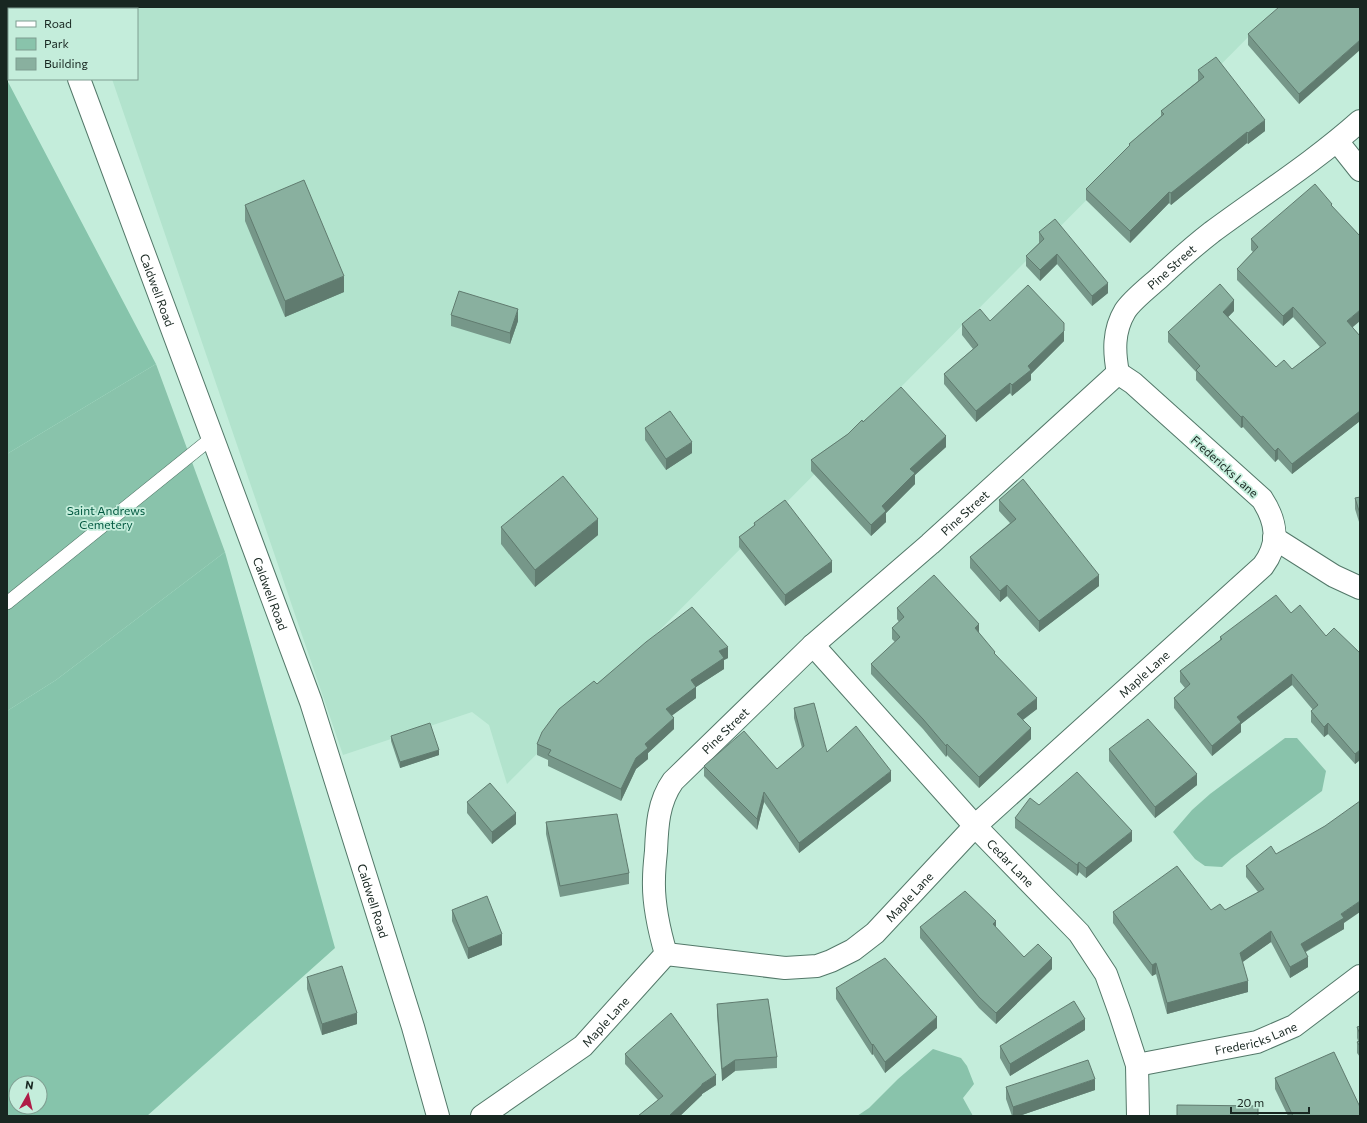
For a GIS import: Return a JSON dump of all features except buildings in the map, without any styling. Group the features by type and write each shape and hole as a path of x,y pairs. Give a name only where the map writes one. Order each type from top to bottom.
{"street":[{"name":"Caldwell Road","path":"79,80 311,702 410,1020 438,1116"},
{"name":"Pine Street","path":"666,954 654,901 658,820 666,791 679,774 813,645 930,544 1118,373 1115,349 1116,337 1120,321 1125,310 1174,264 1211,233 1288,178 1337,141 1360,121"},
{"path":"1337,141 1360,170"},
{"name":"Fredericks Lane","path":"1118,373 1133,383 1262,499 1271,515 1274,528 1274,538"},
{"path":"1274,538 1334,576 1360,588"},
{"name":"Maple Lane","path":"482,1116 583,1046 666,954 785,968 817,966 853,950 875,933 975,826 1263,566 1271,553 1274,538"},
{"name":"Cedar Lane","path":"813,645 975,826 1079,933 1106,974 1120,1013 1137,1066 1138,1116"},
{"name":"Fredericks Lane","path":"1137,1066 1257,1042 1294,1026 1360,976"}],"lane":[{"path":"7,603 213,437"}],"shaded area":[{"path":"1278,7 507,784 489,725 472,712 343,755 112,80 138,80 138,8 88,8"},
{"path":"7,80 156,364 7,454"},
{"path":"225,552 335,948 147,1116 7,1116 7,711 56,680"}],"green space":[{"name":"Saint Andrews Cemetery","path":"156,364 225,552 56,680 7,711 7,454"},
{"path":"1285,738 1297,738 1326,771 1322,791 1222,867 1205,866 1195,859 1173,832 1192,810 1210,794"},
{"path":"933,1049 961,1058 967,1066 974,1084 963,1098 973,1116 857,1116 869,1108 898,1079"}]}
